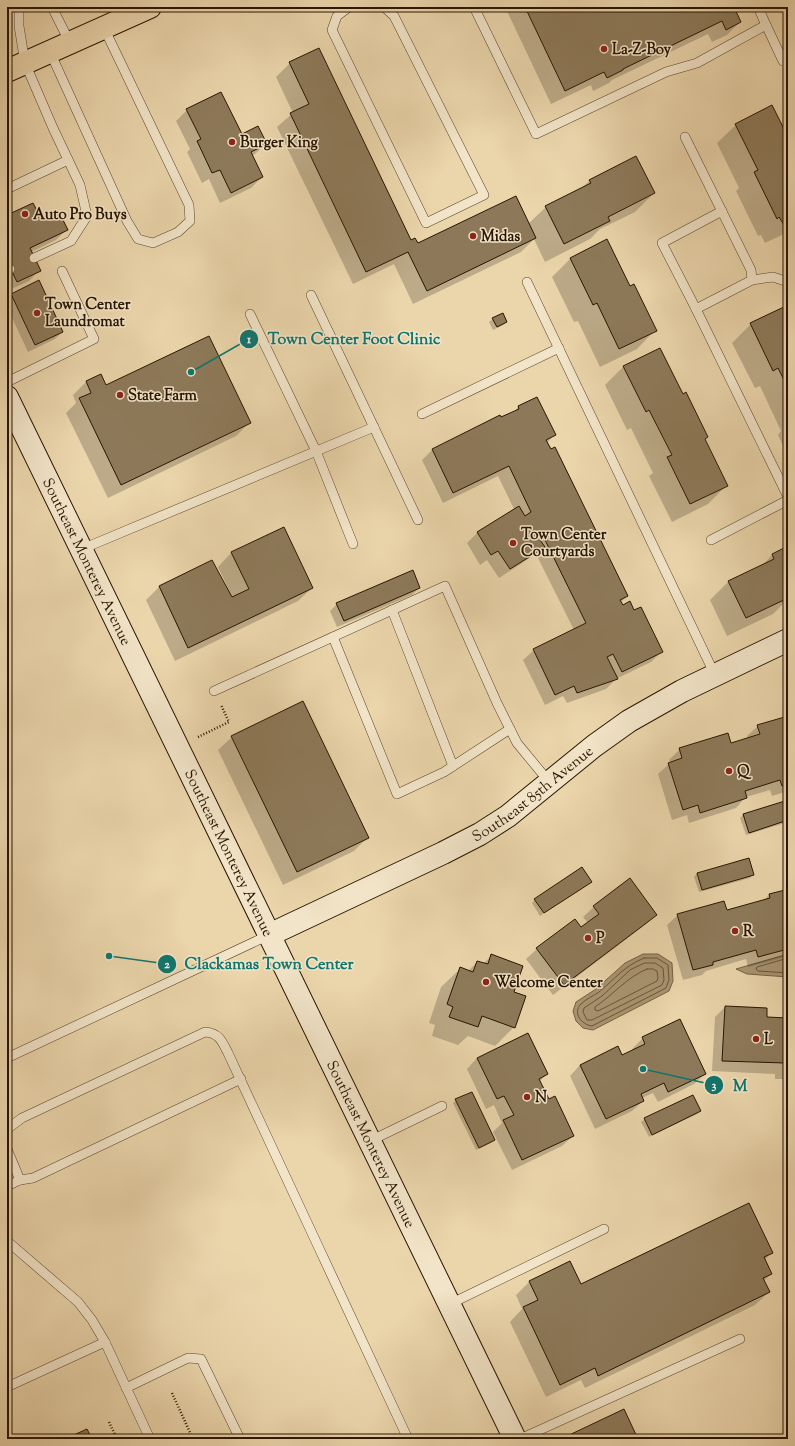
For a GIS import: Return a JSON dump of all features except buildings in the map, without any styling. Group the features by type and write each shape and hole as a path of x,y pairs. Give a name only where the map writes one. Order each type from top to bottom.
{"main road":[{"path":"16,67 104,28 122,16 150,7"},
{"name":"Southeast Monterey Avenue","path":"7,397 515,1439"},
{"name":"Southeast 85th Avenue","path":"269,934 466,842 508,816 594,746 629,721 682,690 788,640"}],"lane":[{"path":"19,7 16,67 68,160 80,185 87,216 71,241 34,258"},
{"path":"52,7 70,43"},
{"path":"349,7 338,16 332,30 426,223 484,195 394,16 384,7"},
{"path":"474,7 536,134 666,72 697,63 766,25"},
{"path":"758,7 783,61 788,59"},
{"path":"50,52 127,221 138,239 153,244 178,232 190,221 189,205 104,28"},
{"path":"685,137 751,270 752,280"},
{"path":"7,189 68,160"},
{"path":"711,540 788,499 696,309 662,243 722,212"},
{"path":"7,382 94,339 62,271"},
{"path":"696,309 752,280 773,277 788,282"},
{"path":"527,282 715,675"},
{"path":"311,295 418,520"},
{"path":"250,314 316,451 353,544"},
{"path":"422,414 559,348"},
{"path":"82,549 374,427"},
{"path":"214,691 445,586 497,703 517,743 550,783"},
{"path":"392,610 454,766"},
{"path":"333,637 396,794 444,772 510,729"},
{"path":"7,1058 269,934"},
{"path":"7,1129 22,1118 205,1032 213,1033 221,1039 408,1439"},
{"path":"7,1186 20,1180 33,1178 241,1079"},
{"path":"370,1141 442,1106"},
{"path":"7,1149 20,1180"},
{"path":"450,1304 604,1229"},
{"path":"7,1241 78,1302 92,1320 105,1342 150,1439"},
{"path":"520,1439 740,1339"},
{"path":"7,1388 105,1342"},
{"path":"126,1388 188,1358 201,1359 240,1439"}],"path":[{"path":"178,747 228,722 214,691"},
{"path":"172,1393 193,1439"},
{"path":"109,1422 117,1439"}],"water":[{"path":"643,954 658,954 672,963 673,981 669,991 593,1030 583,1028 576,1021 573,1011 576,1002 596,989 625,963"},
{"path":"788,954 788,977 747,974 736,969"}],"place":[{"name":"La-Z-Boy","path":"604,49"},
{"name":"Burger King","path":"232,142"},
{"name":"Auto Pro Buys","path":"25,214"},
{"name":"Midas","path":"473,236"},
{"name":"Town Center Laundromat","path":"37,313"},
{"name":"Town Center Foot Clinic","path":"191,372"},
{"name":"State Farm","path":"120,395"},
{"name":"Town Center Courtyards","path":"513,543"},
{"name":"Q","path":"729,771"},
{"name":"R","path":"735,931"},
{"name":"P","path":"588,938"},
{"name":"Clackamas Town Center","path":"109,956"},
{"name":"Welcome Center","path":"486,982"},
{"name":"L","path":"756,1039"},
{"name":"M","path":"643,1069"},
{"name":"N","path":"527,1097"}]}
